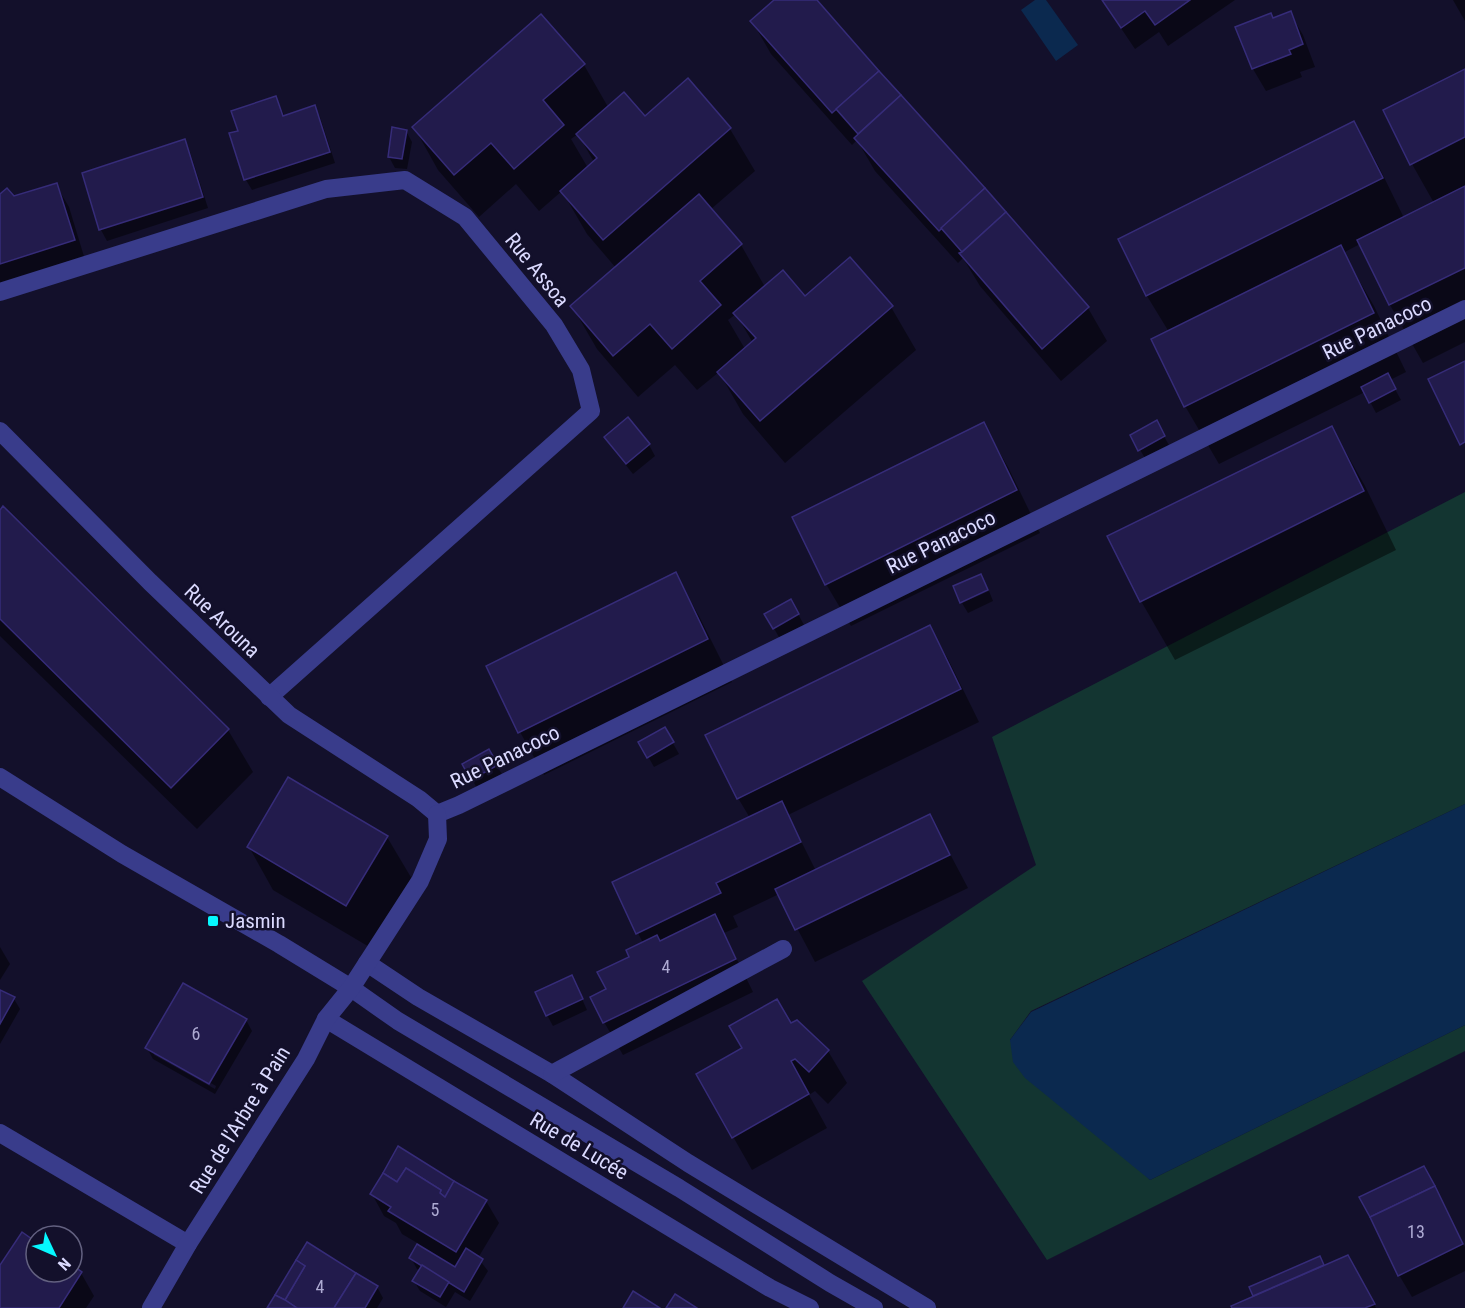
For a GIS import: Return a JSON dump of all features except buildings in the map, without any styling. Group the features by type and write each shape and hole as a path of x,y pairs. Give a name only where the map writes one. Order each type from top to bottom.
{"street":[{"name":"Rue Assoa","path":"0,292 326,189 405,180 465,217 554,325 581,370 591,411 268,697"},
{"name":"Rue Panacoco","path":"436,814 480,795 1465,309"},
{"name":"Rue Arouna","path":"0,431 150,582 288,715 419,799 436,814"},
{"path":"0,777 122,854 279,944 351,988 408,1027 679,1188 874,1308"},
{"name":"Rue de l'Arbre à Pain","path":"151,1308 188,1244 306,1059 326,1019 351,988 420,880 438,839 436,814"},
{"path":"552,1074 783,949"},
{"path":"367,963 418,997 552,1074 687,1163 927,1308"},
{"name":"Rue de Lucée","path":"326,1019 770,1288 810,1308"},
{"path":"0,1133 188,1244"}],"green space":[{"path":"1465,492 1465,804 1031,1011 1010,1040 1150,1180 1465,1025 1465,1051 1047,1260 862,981 1036,865 992,737"}],"water":[{"path":"1035,0 1046,0 1078,45 1056,61 1021,10"},
{"path":"1465,804 1465,1025 1150,1180 1025,1078 1013,1062 1010,1040 1031,1012"}],"place":[{"name":"Jasmin","path":"213,921"}]}
